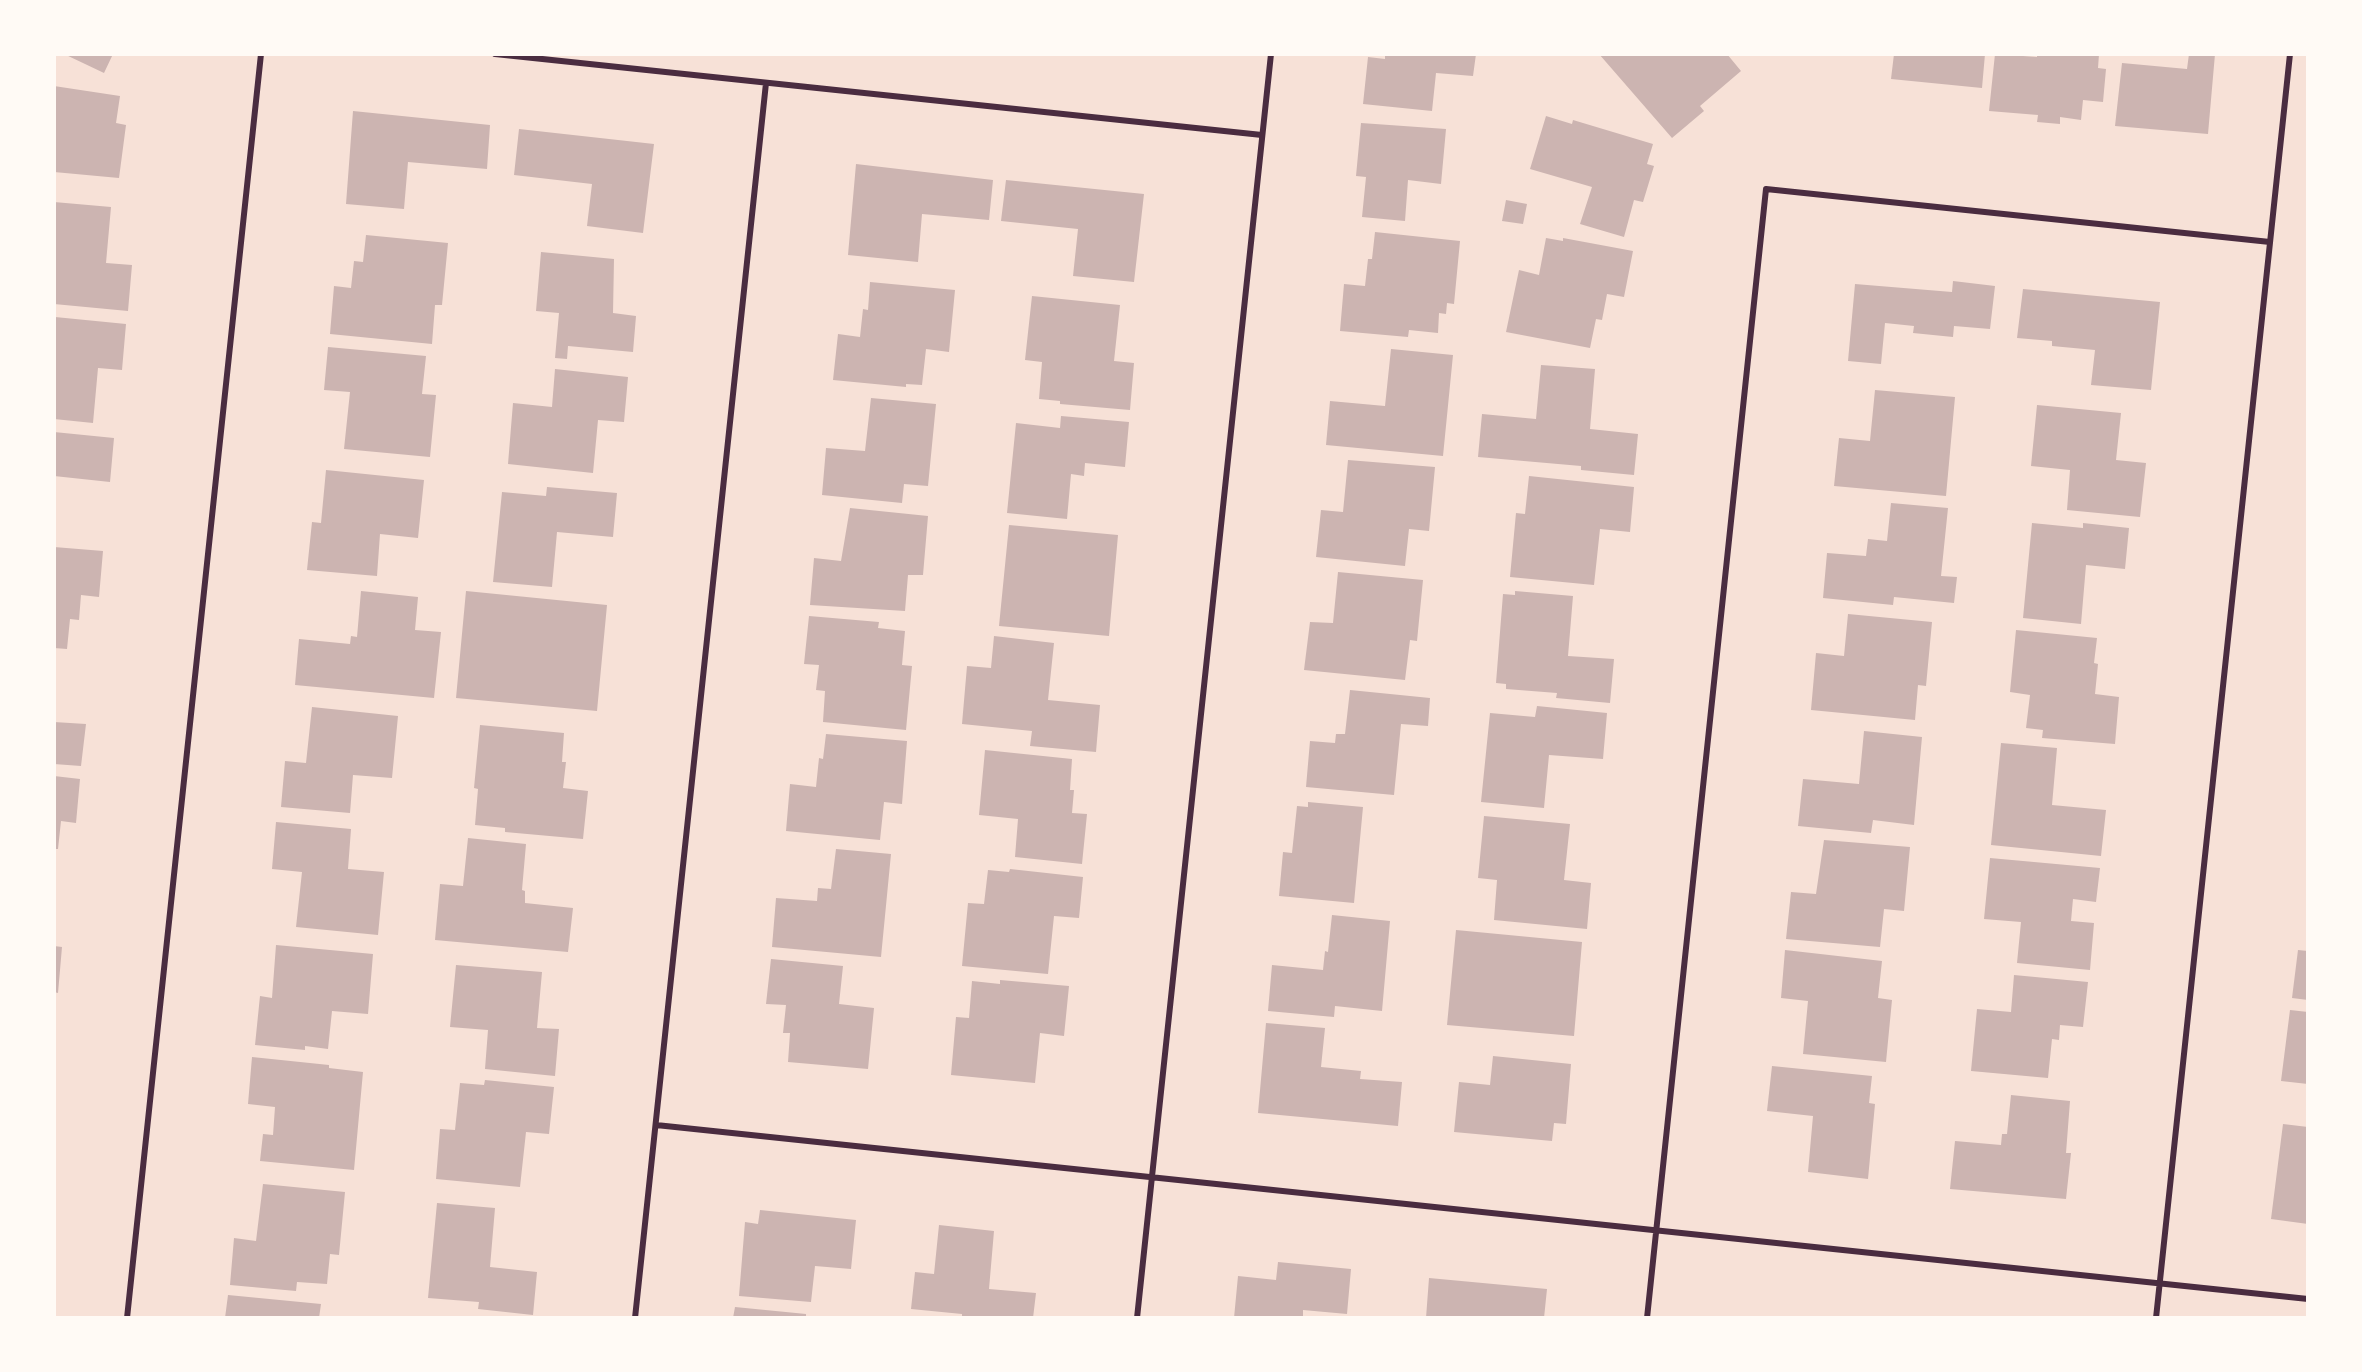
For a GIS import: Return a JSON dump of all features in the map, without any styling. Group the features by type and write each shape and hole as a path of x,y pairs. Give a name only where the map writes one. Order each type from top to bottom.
{"street":[{"path":"127,1318 261,54"},
{"path":"495,54 1262,135"},
{"path":"1137,1318 1271,54"},
{"path":"2156,1318 2290,54"},
{"path":"635,1318 766,83"},
{"path":"1647,1318 1766,189 2270,242"},
{"path":"656,1125 2308,1299"}],"building":[{"path":"64,54 113,54 104,73"},
{"path":"1385,54 1476,54 1473,76 1436,73 1432,111 1363,104 1368,57 1385,59"},
{"path":"1599,54 1727,54 1741,71 1700,106 1704,111 1672,138"},
{"path":"1894,54 1985,54 1982,88 1891,79"},
{"path":"1995,54 2037,57 2037,54 2099,54 2098,68 2106,69 2103,102 2083,100 2081,120 2060,117 2060,124 2037,122 2038,115 1989,111"},
{"path":"2189,54 2215,54 2208,134 2115,126 2122,63 2187,69"},
{"path":"54,86 120,96 116,123 126,125 119,178 54,172"},
{"path":"353,111 490,125 487,169 408,162 404,209 346,204"},
{"path":"1546,116 1572,124 1573,120 1653,144 1647,164 1654,166 1643,202 1634,200 1624,237 1580,224 1592,187 1530,169"},
{"path":"1361,123 1446,129 1441,184 1408,180 1405,221 1362,217 1366,177 1356,176"},
{"path":"519,129 654,144 643,233 587,226 592,184 514,175"},
{"path":"856,164 993,180 989,220 922,214 918,262 848,255"},
{"path":"1006,180 1144,194 1134,282 1073,276 1078,229 1001,221"},
{"path":"1506,200 1527,204 1523,224 1502,221"},
{"path":"54,202 111,207 106,263 132,265 128,311 54,304"},
{"path":"1375,232 1460,241 1454,304 1447,303 1446,314 1439,313 1438,333 1409,330 1408,337 1340,331 1344,284 1365,286 1368,259 1372,259"},
{"path":"366,235 448,243 442,305 435,305 432,344 330,334 334,286 351,288 354,261 363,262"},
{"path":"1546,238 1563,241 1563,238 1633,251 1624,297 1607,294 1602,320 1596,319 1590,348 1506,332 1519,270 1539,275"},
{"path":"541,252 614,259 613,313 636,316 633,352 568,346 567,359 555,358 559,313 536,311"},
{"path":"1953,281 1995,286 1990,329 1954,326 1953,337 1913,333 1914,326 1885,323 1881,364 1848,361 1855,284 1952,292"},
{"path":"870,282 955,290 949,352 926,349 922,385 906,384 906,387 833,380 838,334 860,337 863,309 868,310"},
{"path":"2023,289 2160,302 2151,390 2091,385 2095,350 2052,346 2052,341 2017,338"},
{"path":"1032,296 1120,305 1114,361 1134,363 1130,410 1060,404 1060,401 1039,399 1042,362 1025,360"},
{"path":"55,317 126,324 122,370 98,368 93,423 54,419"},
{"path":"328,347 426,356 422,394 436,395 430,457 344,449 350,392 324,390"},
{"path":"1391,349 1453,355 1443,456 1326,445 1330,401 1385,406"},
{"path":"1541,365 1595,369 1590,429 1638,434 1634,475 1581,470 1581,466 1478,457 1482,414 1536,419"},
{"path":"555,369 628,377 624,422 598,420 593,473 508,464 513,403 552,407"},
{"path":"1875,390 1955,397 1946,496 1834,486 1839,438 1870,441"},
{"path":"871,398 936,404 928,486 904,484 902,503 822,495 826,448 865,451"},
{"path":"2037,405 2121,413 2116,460 2146,463 2140,517 2067,510 2070,470 2031,466"},
{"path":"1061,416 1129,422 1125,467 1085,463 1084,476 1071,474 1067,519 1007,513 1016,423 1060,428"},
{"path":"54,432 114,438 110,482 54,476"},
{"path":"1348,460 1435,467 1429,531 1409,529 1405,566 1316,557 1321,510 1343,512"},
{"path":"326,470 424,480 418,538 380,534 377,576 307,570 312,522 321,523"},
{"path":"1529,476 1634,487 1630,532 1600,529 1594,585 1510,577 1516,513 1525,514"},
{"path":"547,487 617,493 613,537 557,532 552,587 493,582 502,492 546,496"},
{"path":"1891,503 1948,508 1941,576 1957,577 1954,603 1894,597 1893,605 1823,598 1827,553 1866,556 1868,539 1887,541"},
{"path":"850,508 928,516 923,575 908,575 905,611 810,605 814,558 841,561"},
{"path":"2032,523 2083,528 2083,523 2129,528 2125,569 2086,565 2081,624 2023,618"},
{"path":"1009,525 1118,535 1109,636 999,626"},
{"path":"54,547 103,551 99,597 81,595 79,620 70,619 67,649 54,648"},
{"path":"1338,572 1423,580 1417,641 1410,640 1405,680 1304,670 1310,622 1333,623"},
{"path":"361,591 418,597 415,630 441,632 434,698 295,685 299,639 350,644 351,636 357,637"},
{"path":"466,591 607,605 597,711 456,698"},
{"path":"1515,591 1573,596 1568,656 1614,659 1610,703 1556,698 1557,693 1506,689 1506,684 1496,683 1503,594 1515,595"},
{"path":"1848,614 1932,622 1926,686 1918,685 1915,720 1811,710 1816,653 1844,656"},
{"path":"809,616 879,622 878,628 905,631 902,665 912,666 906,730 823,722 825,691 816,690 819,665 804,664"},
{"path":"2016,630 2097,638 2094,663 2098,664 2095,694 2119,697 2115,744 2042,738 2043,730 2026,728 2030,695 2010,692"},
{"path":"994,636 1054,643 1048,700 1100,705 1096,752 1030,746 1032,731 962,724 967,666 991,668"},
{"path":"1350,690 1430,698 1428,726 1401,724 1394,795 1306,787 1310,741 1335,743 1336,734 1345,734"},
{"path":"1537,706 1607,713 1603,759 1549,755 1544,808 1481,802 1490,713 1535,717"},
{"path":"312,707 398,716 392,778 353,775 350,813 281,807 285,761 306,763"},
{"path":"54,722 86,724 81,766 54,764"},
{"path":"480,725 564,733 562,762 566,762 563,788 588,791 583,839 505,832 505,828 475,825 478,789 474,788"},
{"path":"1864,731 1922,737 1914,825 1873,820 1871,833 1798,826 1803,779 1859,784"},
{"path":"826,734 907,741 902,804 884,802 880,840 786,831 790,784 816,787 819,758 823,759"},
{"path":"2001,743 2057,748 2052,805 2106,810 2101,856 1991,845"},
{"path":"985,750 1072,759 1070,790 1074,790 1072,813 1087,814 1082,864 1015,857 1018,819 979,815"},
{"path":"54,776 80,779 76,823 61,821 58,849 54,849"},
{"path":"1308,802 1363,807 1354,903 1279,896 1283,852 1292,853 1297,806 1308,807"},
{"path":"1484,816 1570,824 1564,880 1591,883 1587,929 1494,920 1497,880 1478,878"},
{"path":"276,822 351,829 348,869 384,872 378,935 296,927 302,872 272,869"},
{"path":"468,838 526,844 522,890 525,891 525,903 573,908 568,952 435,940 440,884 463,886"},
{"path":"1824,840 1910,847 1904,911 1884,909 1880,947 1786,939 1791,892 1816,894"},
{"path":"836,849 891,854 881,957 772,947 776,898 817,901 818,888 831,889"},
{"path":"1990,858 2100,868 2096,902 2073,899 2071,921 2094,923 2090,970 2017,963 2021,922 1984,919"},
{"path":"1010,869 1083,877 1079,918 1054,916 1048,974 962,966 968,903 984,904 988,870 1009,872"},
{"path":"1332,915 1390,921 1382,1011 1335,1006 1334,1017 1268,1011 1272,965 1323,970 1325,951 1328,952"},
{"path":"1456,930 1582,942 1574,1036 1447,1025"},
{"path":"276,945 373,954 368,1014 332,1011 328,1049 305,1046 305,1050 255,1045 260,996 272,998"},
{"path":"54,946 62,947 58,993 54,992"},
{"path":"1785,950 1882,961 1878,998 1892,1000 1886,1062 1803,1054 1808,1001 1781,998"},
{"path":"2298,950 2308,951 2308,1000 2292,998"},
{"path":"771,959 843,966 839,1004 874,1008 868,1069 788,1062 790,1033 783,1033 786,1005 766,1004"},
{"path":"456,965 542,972 537,1028 559,1029 555,1076 485,1069 488,1030 450,1027"},
{"path":"2014,975 2088,982 2083,1027 2060,1025 2059,1040 2052,1039 2048,1078 1971,1071 1977,1009 2011,1012"},
{"path":"1000,980 1069,986 1064,1036 1040,1033 1035,1083 951,1075 956,1017 969,1018 972,981 1000,984"},
{"path":"2290,1010 2308,1012 2308,1084 2281,1081"},
{"path":"1266,1023 1325,1028 1321,1067 1361,1071 1360,1079 1402,1082 1398,1126 1258,1113"},
{"path":"1493,1056 1571,1064 1566,1124 1554,1123 1552,1141 1454,1132 1459,1082 1490,1085"},
{"path":"252,1057 329,1065 329,1068 363,1072 354,1170 260,1161 263,1134 273,1135 275,1107 248,1104"},
{"path":"1772,1066 1872,1076 1869,1103 1875,1104 1868,1179 1808,1172 1813,1116 1767,1111"},
{"path":"485,1080 554,1087 549,1134 526,1132 520,1187 436,1179 440,1129 455,1130 460,1083 484,1085"},
{"path":"2011,1095 2070,1101 2066,1153 2071,1153 2066,1199 1950,1189 1955,1141 2001,1145 2002,1134 2007,1134"},
{"path":"2283,1124 2308,1127 2308,1224 2271,1219"},
{"path":"263,1184 345,1192 339,1255 330,1254 327,1284 297,1282 296,1291 230,1285 234,1238 256,1241"},
{"path":"437,1203 495,1208 490,1267 537,1272 533,1315 478,1309 479,1302 428,1298"},
{"path":"760,1210 856,1220 851,1269 815,1266 811,1302 739,1296 745,1222 758,1224"},
{"path":"939,1225 994,1231 989,1289 1036,1293 1033,1318 962,1318 962,1314 911,1309 915,1272 934,1274"},
{"path":"1278,1262 1351,1269 1347,1314 1303,1310 1303,1318 1234,1318 1238,1276 1276,1280"},
{"path":"1429,1278 1547,1289 1544,1318 1426,1318"},
{"path":"228,1295 321,1304 319,1318 225,1318"},
{"path":"735,1307 806,1314 806,1318 733,1318"}]}
